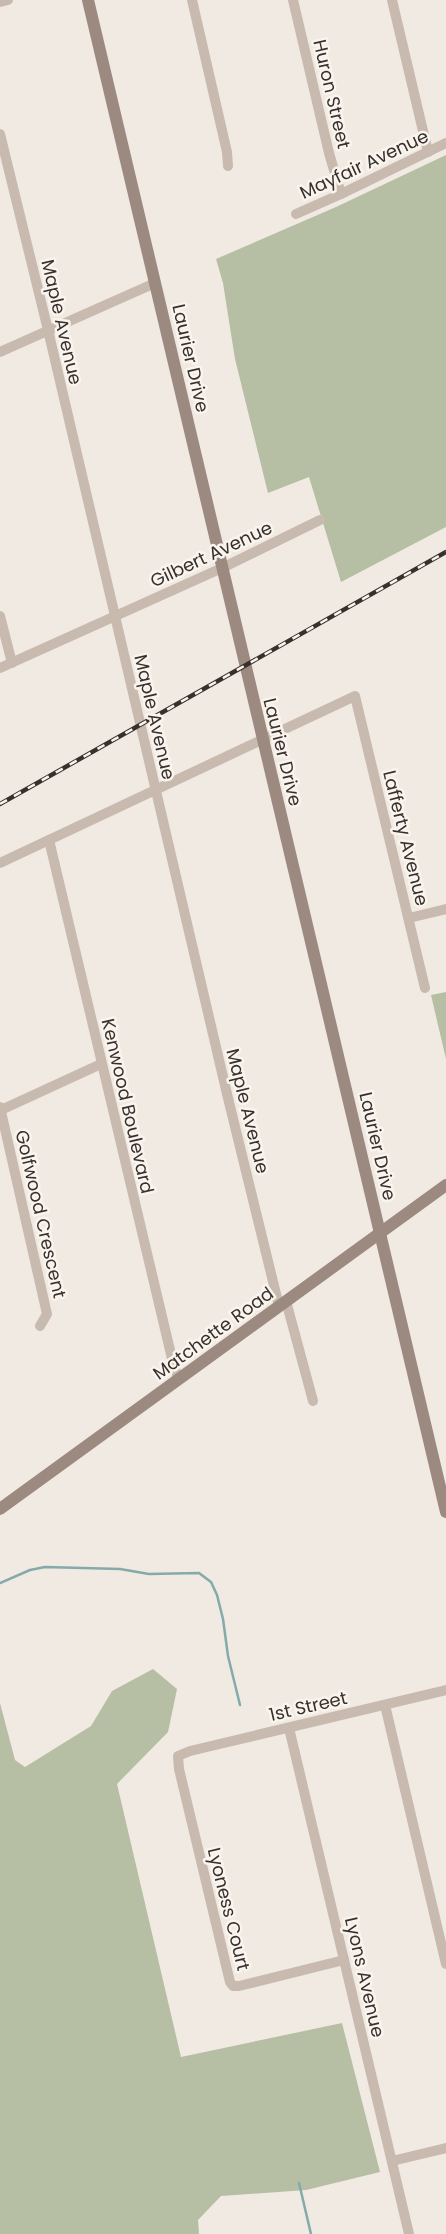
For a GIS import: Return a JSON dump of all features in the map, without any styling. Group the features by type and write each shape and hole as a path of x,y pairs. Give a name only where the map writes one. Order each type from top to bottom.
{"street":[{"path":"0,2 8,0"},
{"name":"Laurier Drive","path":"88,0 446,1512"},
{"path":"192,0 227,152 228,166"},
{"name":"Huron Street","path":"294,0 329,153 341,194"},
{"path":"392,0 428,152"},
{"name":"Maple Avenue","path":"0,134 48,330 155,790 283,1303 313,1401"},
{"name":"Mayfair Avenue","path":"296,214 446,143"},
{"path":"0,352 155,283"},
{"name":"Gilbert Avenue","path":"0,668 222,568 320,520"},
{"path":"0,616 12,663"},
{"name":"Lafferty Avenue","path":"263,740 355,696 425,988"},
{"path":"0,863 263,740"},
{"name":"Kenwood Boulevard","path":"49,840 174,1367 179,1378"},
{"path":"409,918 446,909"},
{"path":"0,1109 101,1064"},
{"name":"Golfwood Crescent","path":"0,1109 48,1314 40,1326"},
{"name":"Matchette Road","path":"0,1509 446,1185"},
{"name":"1st Street","path":"178,1756 190,1751 446,1690"},
{"path":"385,1705 446,1964"},
{"name":"Lyons Avenue","path":"290,1728 409,2234"},
{"name":"Lyoness Court","path":"178,1756 179,1768 230,1982 233,1986 344,1960"},
{"path":"392,2161 446,2148"}],"green space":[{"path":"446,155 446,527 341,582 309,477 268,493 235,359 223,283 216,259 336,207"},
{"path":"446,992 446,1059 431,995"},
{"path":"153,1669 177,1689 168,1732 117,1784 181,2057 342,2023 380,2172 306,2190 221,2196 198,2220 199,2234 0,2234 0,1703 15,1760 25,1767 91,1726 112,1691"}],"waterway":[{"path":"0,1583 30,1570 45,1567 120,1569 149,1574 199,1573 211,1582 217,1595 223,1619 228,1656 240,1705"},
{"path":"299,2183 311,2234"}],"railway":[{"path":"0,804 446,552"}]}
